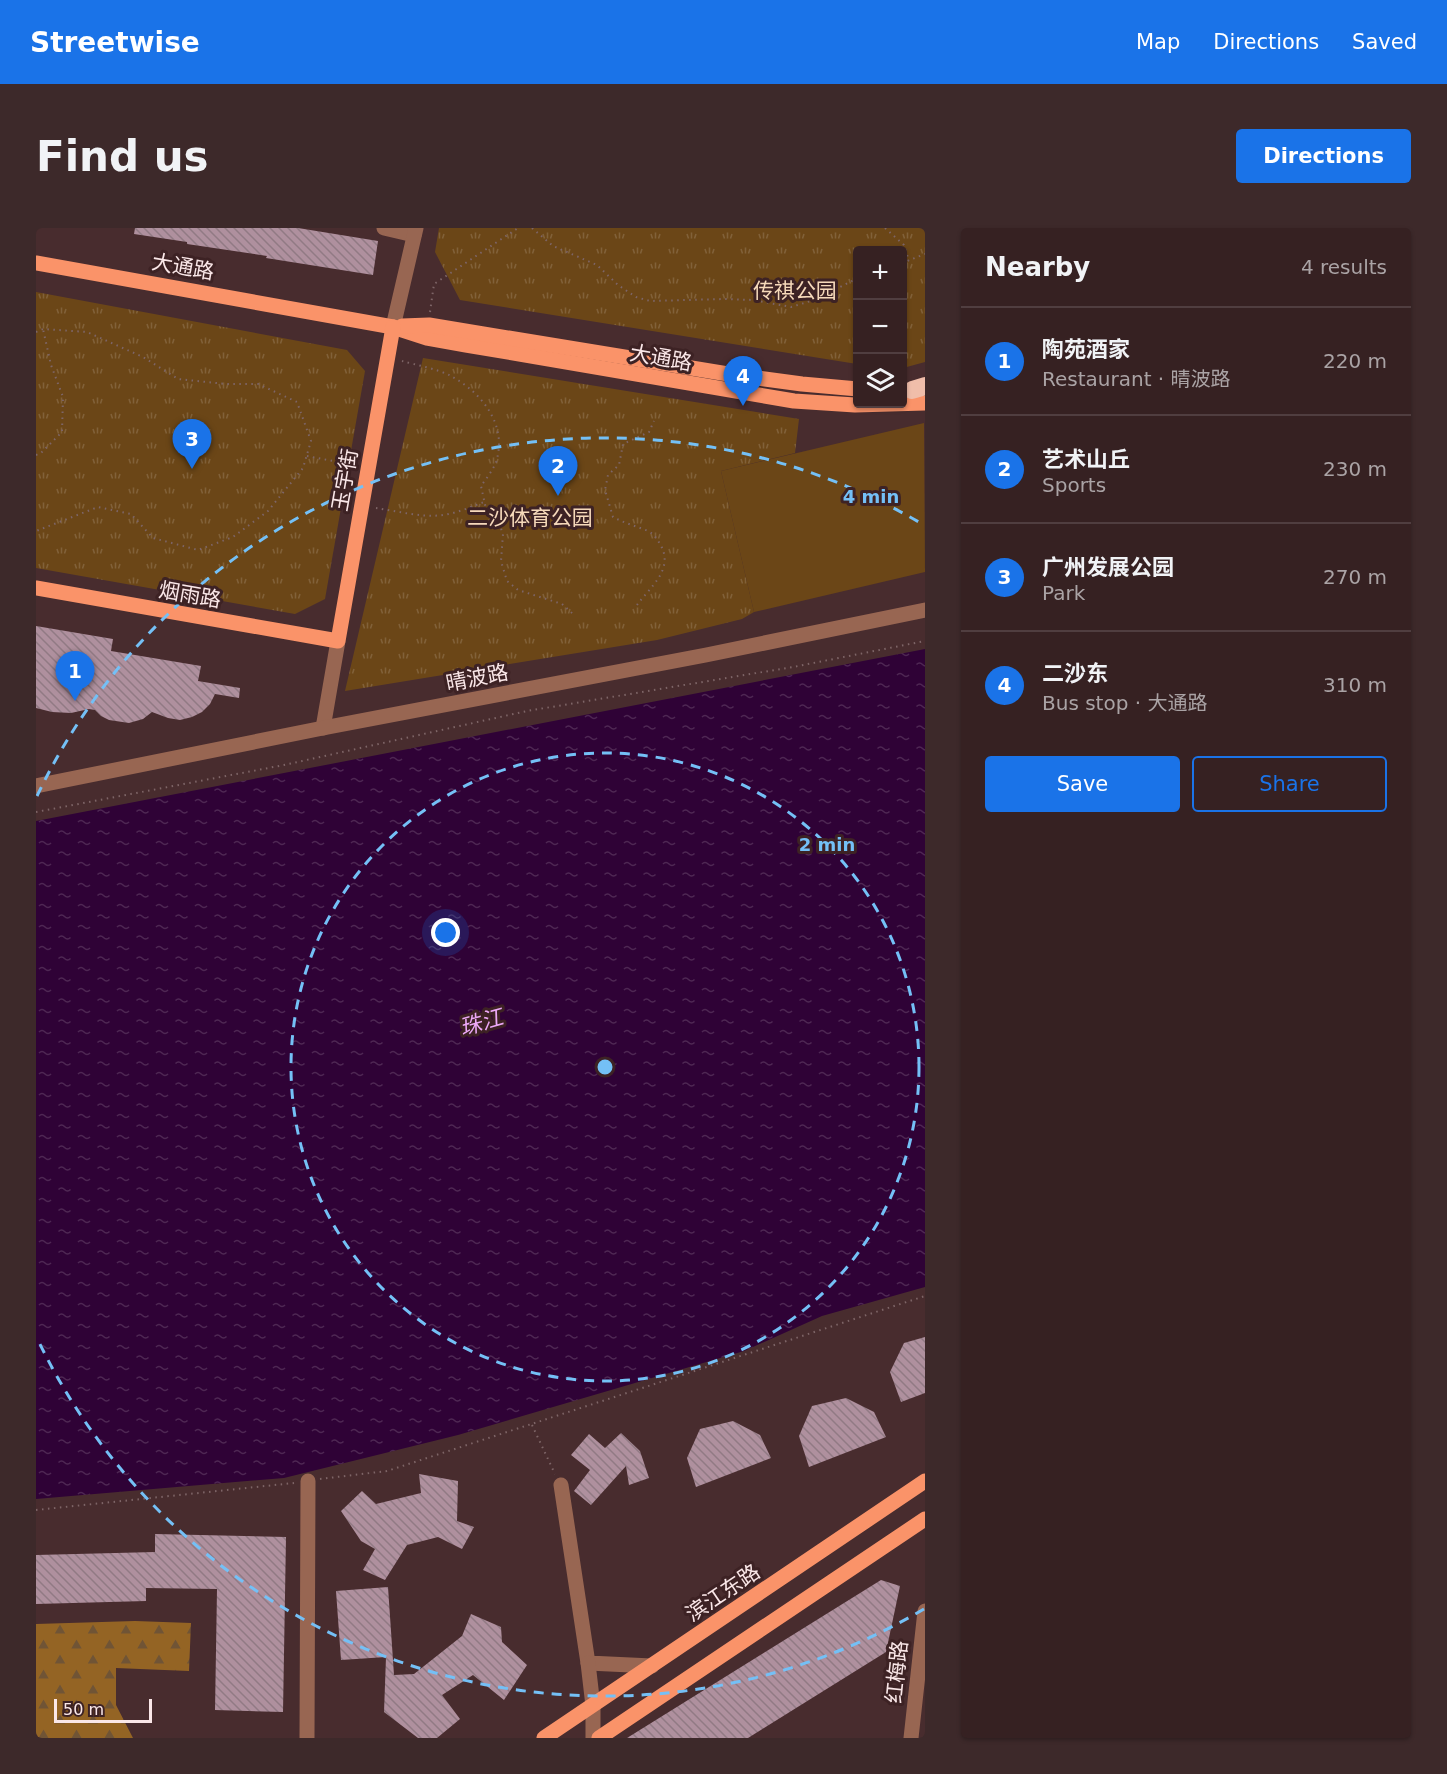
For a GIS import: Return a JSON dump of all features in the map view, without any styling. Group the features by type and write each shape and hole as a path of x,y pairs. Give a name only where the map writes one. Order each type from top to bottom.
{"main road":[{"name":"大通路","path":"36,263 393,327 427,338 794,401 855,405 918,391"},
{"name":"大通路","path":"393,327 429,325 728,374 853,389"},
{"name":"玉宇街","path":"338,641 393,327"},
{"name":"烟雨路","path":"36,588 338,641"},
{"name":"滨江东路","path":"544,1738 925,1481"},
{"path":"600,1737 925,1519"}],"street":[{"path":"384,228 415,232 393,327"},
{"name":"晴波路","path":"36,786 925,610"},
{"path":"323,728 338,641"},
{"path":"307,1738 308,1481"},
{"path":"561,1485 593,1706 600,1737"},
{"name":"红梅路","path":"916,1729 925,1616"},
{"path":"588,1663 652,1666"}],"path":[{"path":"429,325 434,284 518,228"},
{"path":"532,228 553,246 597,266 618,285 636,297 650,301 753,300 791,307 814,300 853,280"},
{"path":"885,228 904,245 909,261 925,254"},
{"path":"36,332 43,329 87,332 143,357 178,379 226,384 258,384 297,402 311,441 303,468 268,511 232,537 198,550 153,538 131,514 98,507 36,531"},
{"path":"36,455 62,432 63,397 51,365 43,329"},
{"path":"387,357 449,375 473,392 493,414 499,438 496,463 481,486 486,509 499,523 503,534 501,561 507,581 518,590 562,604 573,614"},
{"path":"637,605 662,574 665,559 663,548 656,537 648,531 612,517 605,490 608,475 619,465 623,444 649,432 654,422"},
{"path":"307,456 368,468"},
{"path":"376,508 441,515 461,511 484,502"},
{"path":"36,812 284,765 527,711 794,667 925,641"},
{"path":"36,1510 387,1471 925,1296"},
{"path":"531,1424 561,1485"}],"green space":[{"name":"传祺公园","path":"439,228 925,228 925,362 907,367 907,246 853,246 853,363 460,300 435,252"},
{"path":"36,292 347,350 365,371 325,599 295,614 36,568"},
{"name":"二沙体育公园","path":"423,358 799,419 795,453 721,471 754,612 742,619 657,640 345,691"},
{"path":"924,423 925,572 754,612 721,471"},
{"path":"135,1621 191,1623 189,1671 116,1668 116,1705 133,1738 36,1738 36,1624"}],"water":[{"name":"珠江","path":"925,649 925,1287 822,1316 744,1351 458,1435 284,1478 36,1499 36,821"}],"building":[{"path":"135,228 298,228 378,241 373,275 134,234"},
{"path":"36,626 113,639 111,651 201,666 198,681 240,688 239,698 215,694 210,704 202,712 192,717 180,720 152,712 143,719 129,723 109,720 95,710 89,709 71,713 36,708"},
{"path":"925,1337 925,1393 901,1402 890,1372 904,1343"},
{"path":"846,1398 874,1412 886,1437 809,1467 799,1436 812,1406"},
{"path":"733,1421 760,1435 771,1458 696,1487 687,1458 700,1429"},
{"path":"621,1433 640,1451 649,1478 629,1485 626,1466 591,1505 574,1491 590,1470 571,1455 589,1434 605,1448"},
{"path":"419,1474 458,1481 457,1521 474,1527 462,1549 438,1537 407,1545 385,1580 363,1570 375,1549 361,1541 341,1511 362,1491 376,1504 421,1493"},
{"path":"155,1534 286,1537 283,1712 215,1710 217,1589 146,1588 146,1601 36,1604 36,1555 155,1552"},
{"path":"881,1580 900,1586 886,1652 748,1738 627,1738"},
{"path":"388,1587 394,1675 414,1674 462,1636 471,1614 501,1627 502,1642 527,1665 504,1700 473,1675 442,1695 460,1719 437,1738 418,1738 384,1712 386,1657 341,1660 336,1591"}],"place":[{"name":"二沙东","path":"743,406"},
{"name":"广州发展公园","path":"192,469"},
{"name":"艺术山丘","path":"558,496"},
{"name":"陶苑酒家","path":"75,701"}]}
